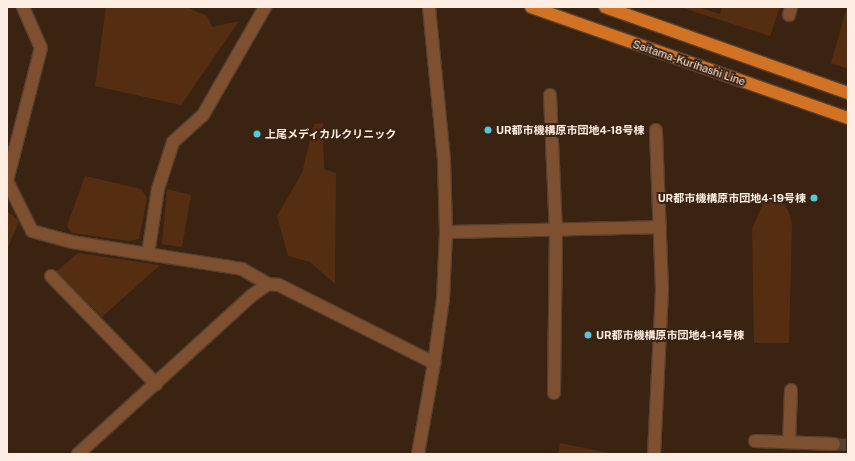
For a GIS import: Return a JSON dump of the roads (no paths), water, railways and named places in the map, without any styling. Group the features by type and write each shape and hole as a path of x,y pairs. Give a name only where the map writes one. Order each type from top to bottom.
{"main road":[{"name":"Saitama-Kurihashi Line","path":"531,7 848,118"},
{"path":"605,7 848,93"}],"street":[{"path":"23,7 40,48 7,181 32,231 72,242 242,269 268,284 279,285 434,363"},
{"path":"148,254 158,189 173,142 203,114 265,7"},
{"path":"418,454 434,363 443,299 446,232 444,160 429,7"},
{"path":"550,96 556,230 554,393"},
{"path":"654,454 662,289 656,130"},
{"path":"446,232 660,228"},
{"path":"51,276 156,384"},
{"path":"78,454 251,296 268,284"},
{"path":"789,442 791,390"},
{"path":"755,441 834,444"}],"tunnel":[{"path":"834,444 848,445"}],"place":[{"name":"UR都市機構原市団地4-18号棟","path":"488,130"},
{"name":"上尾メディカルクリニック","path":"257,134"},
{"name":"UR都市機構原市団地4-19号棟","path":"814,198"},
{"name":"UR都市機構原市団地4-14号棟","path":"588,335"}]}
